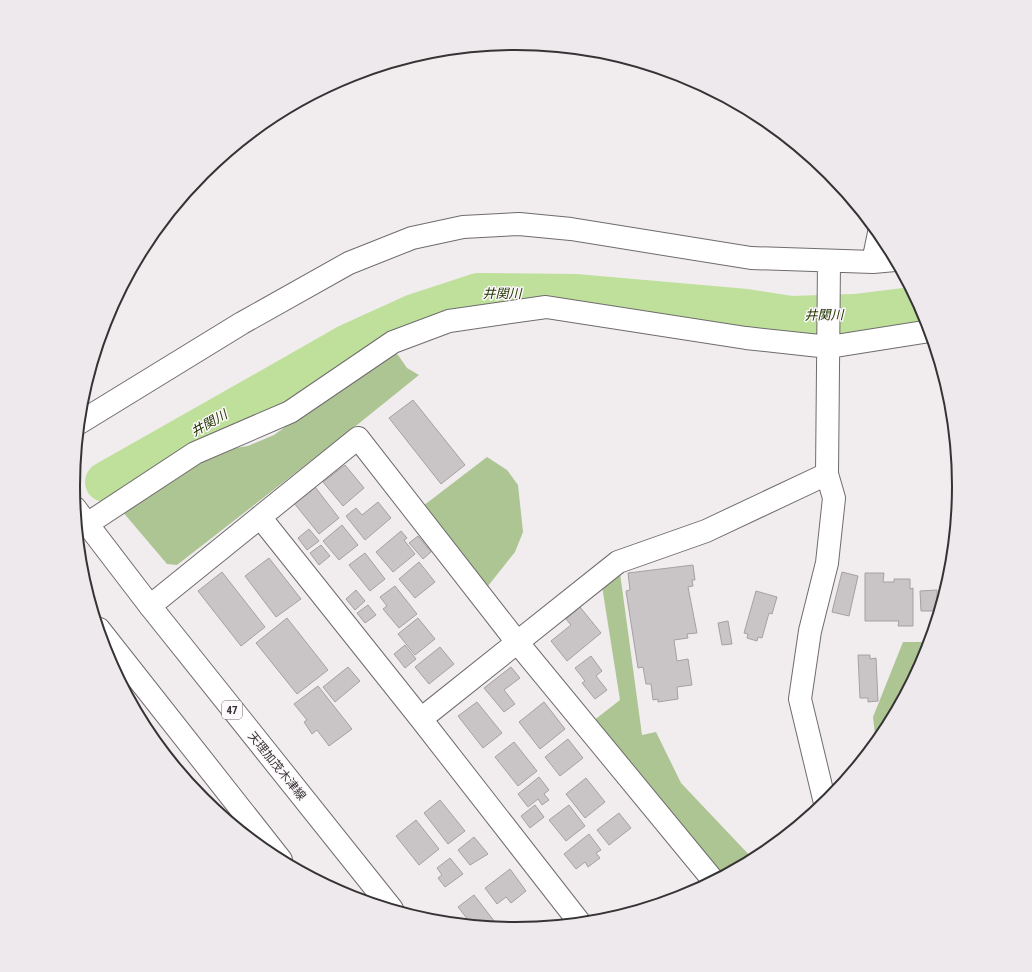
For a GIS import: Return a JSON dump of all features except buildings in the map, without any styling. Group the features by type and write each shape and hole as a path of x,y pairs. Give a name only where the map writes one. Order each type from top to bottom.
{"street":[{"path":"85,419 237,326 349,263 412,238 462,227 519,224 571,229 751,258 829,262 889,261"},
{"path":"873,262 877,242"},
{"path":"823,795 800,699 810,632 827,563 834,498 827,474 829,262"},
{"path":"81,516 195,453 290,412 393,342 449,321 546,307 746,338 829,347 924,332"},
{"path":"150,606 358,438 517,642 710,876"},
{"path":"422,719 618,562 706,531 827,474"},
{"name":"天理加茂木津線","path":"81,516 150,606 386,902"},
{"path":"260,517 422,719 576,918"},
{"path":"109,643 270,846"}],"green space":[{"path":"391,352 398,355 407,368 419,375 177,565 167,564 122,511 181,476 216,451 248,446 274,435"},
{"path":"487,457 507,470 518,485 523,532 515,552 488,586 423,506"},
{"path":"620,573 642,735 656,732 681,783 749,855 714,875 593,721 620,700 602,586"},
{"path":"903,642 923,642 894,704 875,734 873,717"}],"waterway":[{"name":"井関川","path":"105,482 348,344 414,314 478,293 575,294 746,309 791,316 855,314 913,307"}]}
